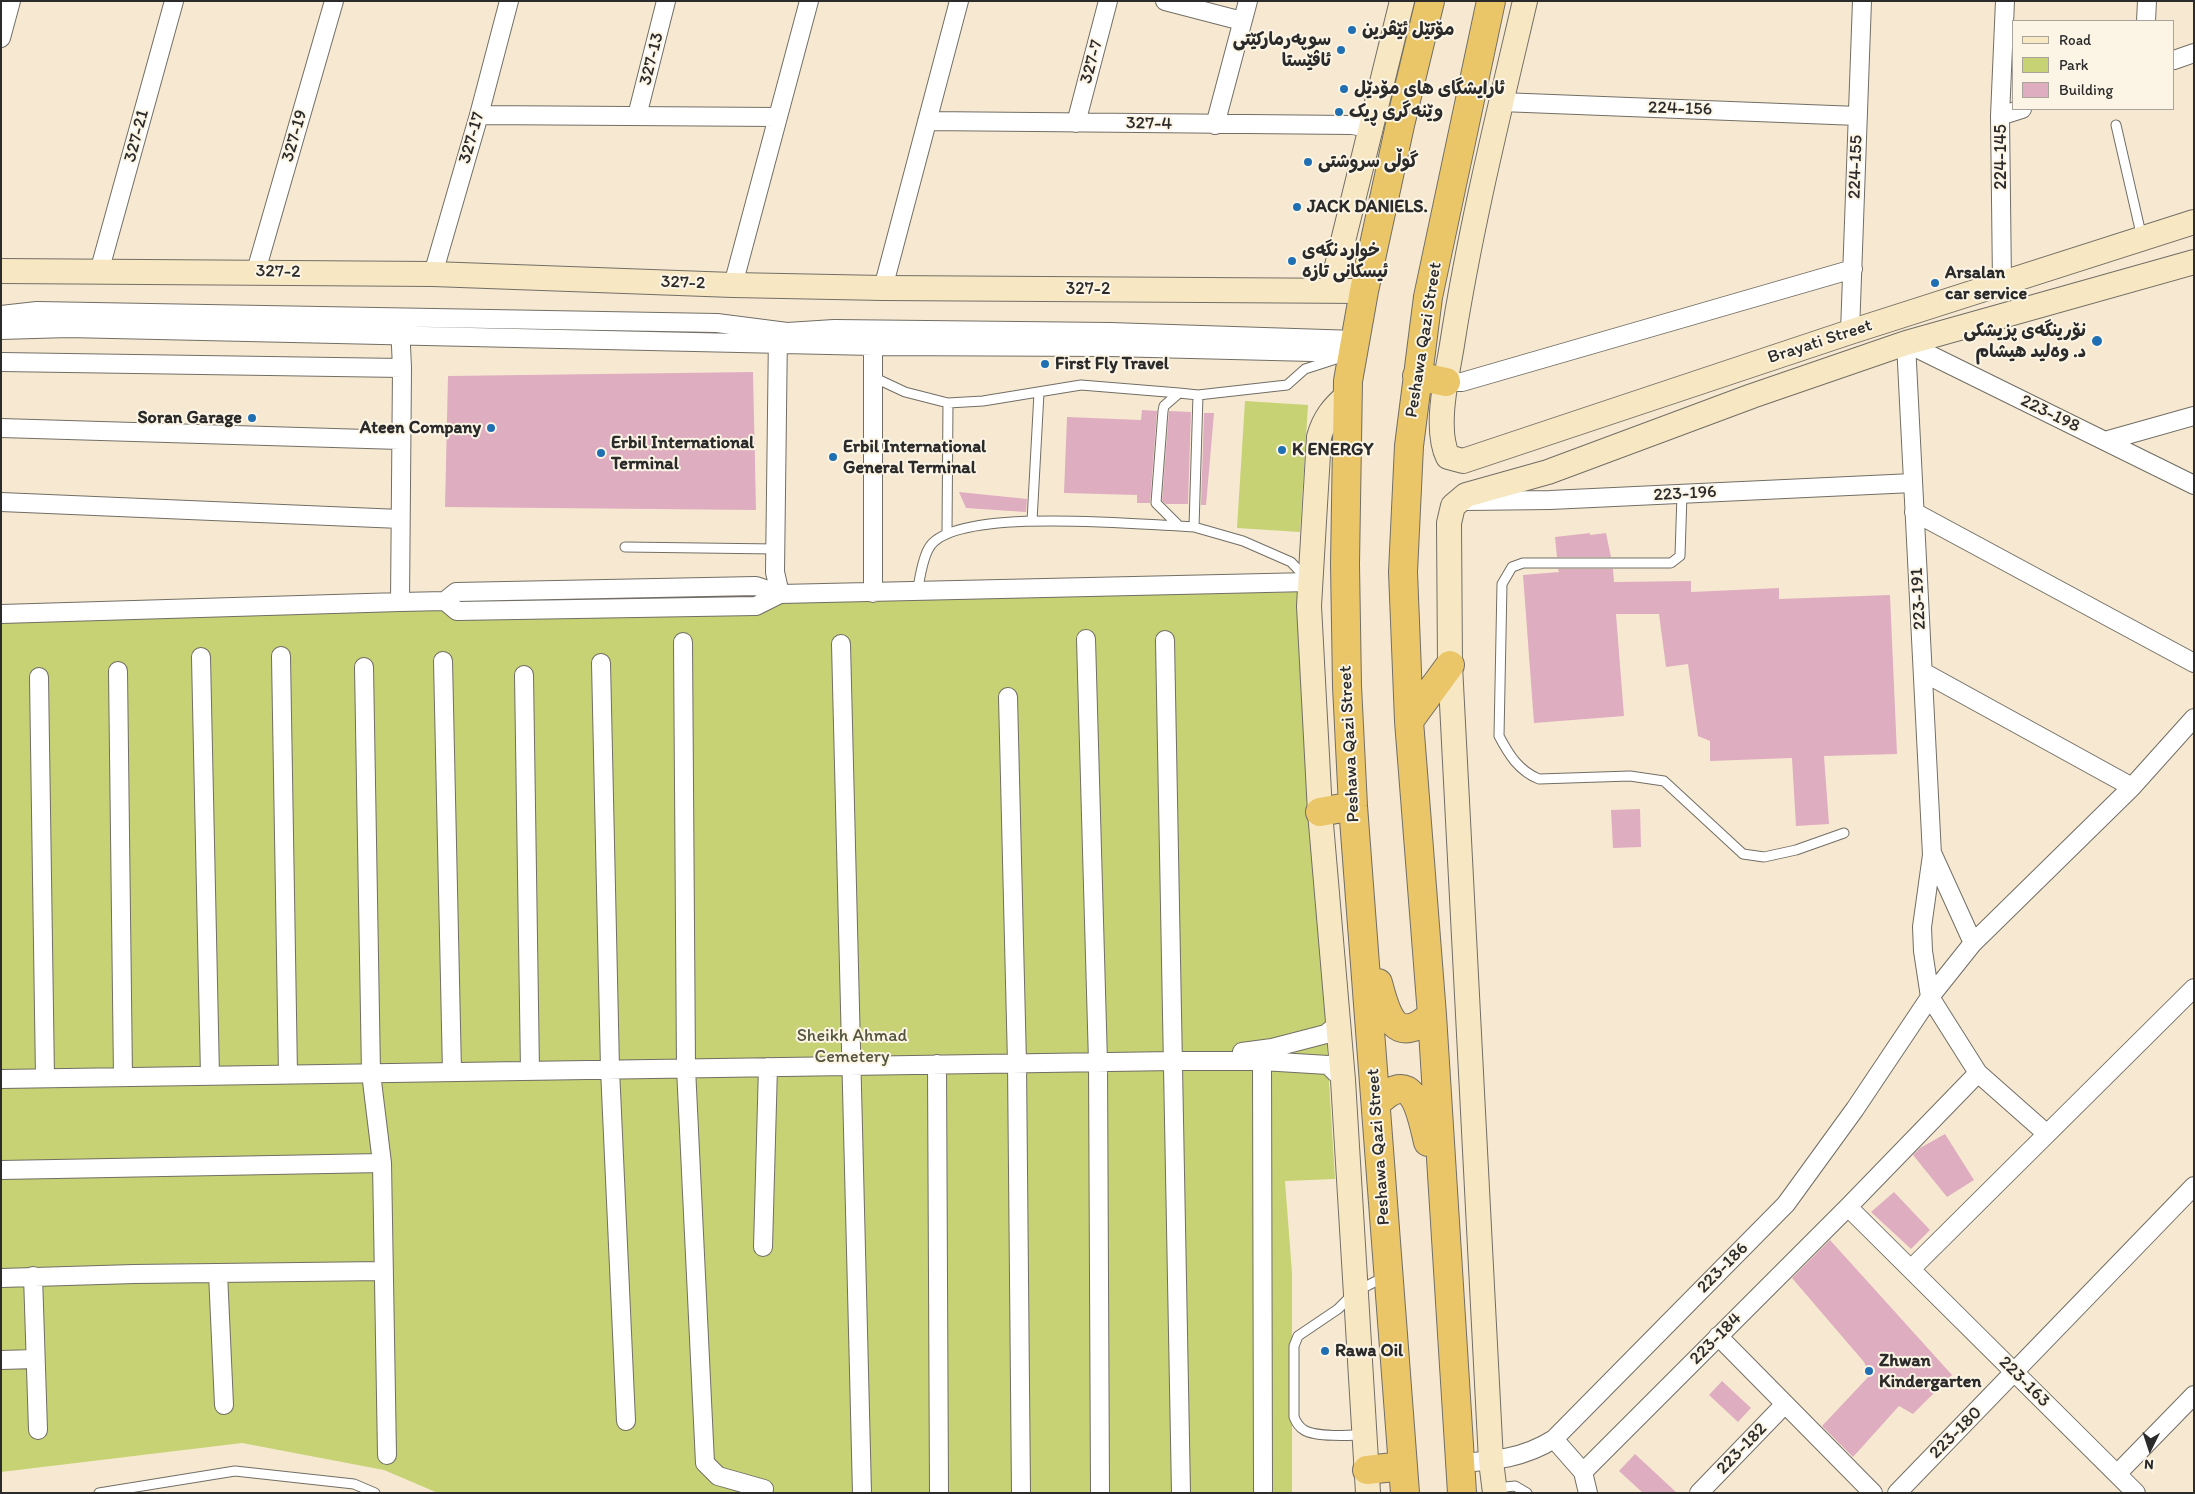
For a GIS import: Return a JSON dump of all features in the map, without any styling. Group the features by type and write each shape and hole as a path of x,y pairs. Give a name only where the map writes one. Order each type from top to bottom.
{"highway":[{"name":"Peshawa Qazi Street","path":"1405,1493 1387,1276 1377,1103 1353,806 1345,625 1348,395 1354,346 1364,291 1400,125 1430,1"},
{"name":"Peshawa Qazi Street","path":"1462,1493 1458,1462 1432,1015 1409,722 1403,572 1409,446 1428,298 1490,1"},
{"path":"1417,376 1446,382"},
{"path":"1409,722 1450,665"},
{"path":"1320,812 1353,806"},
{"path":"1363,926 1385,1012 1394,1024 1402,1029 1413,1028 1432,1015"},
{"path":"1377,1103 1395,1089 1404,1089 1414,1094 1420,1110 1444,1214"},
{"path":"1368,1481 1403,1466"}],"street":[{"path":"1,38 11,1"},
{"name":"327-21","path":"100,272 174,1"},
{"name":"327-19","path":"256,271 334,1"},
{"name":"327-17","path":"433,274 479,115 509,1"},
{"name":"327-13","path":"637,116 666,1"},
{"path":"733,285 809,1"},
{"path":"883,288 959,1"},
{"name":"327-7","path":"1076,123 1108,1"},
{"path":"1165,1 1242,21"},
{"path":"1215,125 1248,1"},
{"path":"1332,290 1402,1"},
{"path":"1525,1 1463,271 1446,382 1462,382 1852,269"},
{"name":"224-155","path":"1850,332 1862,1"},
{"name":"224-145","path":"2002,283 2000,116 2005,1"},
{"path":"2146,20 2147,1"},
{"path":"2175,60 2194,53"},
{"name":"224-156","path":"1501,102 1858,116"},
{"path":"2000,116 2019,110"},
{"path":"479,115 778,117"},
{"name":"327-4","path":"927,121 1352,125 1370,128"},
{"name":"Brayati Street","path":"1446,382 1442,437 1448,457 1463,461 1850,332 2142,238 2192,227"},
{"name":"Brayati Street","path":"1457,502 1466,495 1548,472 1752,396 1906,343 2194,262"},
{"name":"327-2","path":"1,271 256,271 433,274 733,285 883,288 1364,291"},
{"path":"1,315 37,311 400,326 778,337 873,338 1110,332 1354,346"},
{"path":"1,330 400,326"},
{"path":"400,326 402,368 400,602"},
{"path":"778,337 776,585 780,594"},
{"path":"873,338 873,592"},
{"name":"223-198","path":"1906,343 2194,485"},
{"name":"223-191","path":"1906,343 1932,854"},
{"path":"1,362 402,368"},
{"path":"1738,370 1752,396"},
{"path":"1348,395 1336,404 1328,415 1319,437 1310,582 1320,812 1343,1080 1368,1481"},
{"path":"2105,441 2194,416"},
{"path":"1,428 400,440"},
{"name":"223-196","path":"1457,502 1913,483"},
{"path":"1,502 400,519"},
{"path":"1457,502 1449,514 1450,665 1491,1461 1495,1491"},
{"path":"1914,512 2194,663"},
{"path":"1,614 445,601 456,611 756,606 780,594 1310,582"},
{"path":"1086,639 1098,1062 1100,1493"},
{"path":"1165,640 1181,1493"},
{"path":"683,642 686,1068 705,1463 718,1476 764,1489"},
{"path":"841,644 862,1493"},
{"path":"281,656 288,1074"},
{"path":"201,657 210,1076"},
{"path":"443,661 452,1072"},
{"path":"601,663 610,1069 626,1421"},
{"path":"364,667 371,1073 382,1163 387,1455"},
{"path":"118,671 123,1077"},
{"path":"1923,672 2132,787"},
{"path":"524,675 530,1071"},
{"path":"39,677 45,1078"},
{"path":"1008,698 1017,1063 1021,1493"},
{"name":"223-186","path":"1458,1462 1491,1461 1526,1454 1554,1439 1786,1204 1855,1109 1930,998 1973,942 2132,787 2194,718"},
{"path":"1932,854 1973,942"},
{"path":"1932,854 1922,927 1923,951 1930,998 1978,1073 2047,1134"},
{"path":"1911,1269 2194,988"},
{"path":"1174,1061 1272,1048 1326,1034 1338,1024"},
{"path":"1262,1061 1263,1490"},
{"path":"1,1079 937,1064 1262,1061 1328,1065 1343,1080"},
{"path":"937,1064 940,1493"},
{"path":"763,1247 768,1067"},
{"name":"223-184","path":"1583,1472 1848,1207 1978,1073"},
{"path":"1,1170 382,1163"},
{"name":"223-180","path":"1897,1493 2194,1186"},
{"name":"223-163","path":"1848,1207 2136,1493"},
{"path":"1,1278 384,1271"},
{"path":"218,1273 224,1405"},
{"path":"33,1276 38,1430"},
{"path":"1718,1336 1873,1493"},
{"path":"1,1360 35,1359"},
{"path":"2117,1474 2194,1395"},
{"name":"223-182","path":"1699,1493 1785,1404"},
{"path":"1554,1439 1583,1472 1588,1493"}],"lane":[{"path":"2116,125 2142,238"},
{"path":"873,377 905,392 948,402 983,401 1081,385 1198,395 1287,385 1305,369 1354,346"},
{"path":"1032,521 1039,393"},
{"path":"1179,393 1164,406 1156,503 1179,526"},
{"path":"1194,527 1198,395"},
{"path":"947,532 948,402"},
{"path":"1682,494 1680,556 1671,563 1523,563 1512,567 1502,584 1499,736 1508,755 1526,774 1539,779 1630,776 1664,781 1743,854 1764,857 1796,850 1844,834"},
{"path":"917,592 929,547 947,532 974,525 1013,521 1194,527 1243,541 1291,562 1310,582"},
{"path":"625,547 776,549"},
{"path":"1365,1434 1351,1436 1304,1431 1294,1417 1294,1346 1298,1336 1338,1310 1355,1292 1387,1276"},
{"path":"99,1493 235,1471 354,1484 376,1493"},
{"path":"1495,1491 1515,1486 1526,1493"}],"green space":[{"path":"1245,401 1308,405 1300,532 1237,528"},
{"name":"Sheikh Ahmad Cemetery","path":"1299,592 1335,1179 1285,1181 1292,1273 1292,1493 438,1493 384,1470 242,1443 1,1472 1,615"}],"building":[{"name":"Erbil International Terminal","path":"753,372 756,510 445,507 448,376"},
{"path":"1142,410 1157,411 1150,503 1137,503 1137,495 1064,493 1067,417 1141,420"},
{"path":"1169,411 1191,412 1188,504 1166,504 1162,501"},
{"path":"1204,413 1214,413 1206,505 1201,505"},
{"path":"959,492 1027,499 1026,512 966,508"},
{"path":"1590,533 1590,535 1606,533 1611,557 1557,557 1555,537"},
{"path":"1558,569 1613,569 1614,582 1691,581 1691,592 1779,588 1779,599 1890,595 1897,754 1824,756 1829,824 1796,826 1792,758 1710,761 1710,741 1698,736 1688,664 1666,667 1659,614 1616,614 1624,716 1534,723 1523,575 1559,572"},
{"path":"1640,809 1641,847 1613,848 1611,810"},
{"path":"1945,1134 1974,1180 1947,1197 1913,1155 1920,1148"},
{"path":"1894,1192 1930,1230 1911,1249 1871,1212"},
{"path":"1830,1240 1952,1375 1913,1414 1899,1406 1853,1457 1822,1426 1870,1375 1864,1362 1792,1278"},
{"path":"1722,1381 1751,1408 1738,1422 1709,1395"},
{"path":"1635,1454 1677,1493 1643,1493 1619,1471"}],"place":[{"name":"مۆتێل ئێڤرین","path":"1352,30"},
{"name":"سوپەرمارکێتی ئاڤێستا","path":"1341,50"},
{"name":"ئارایشگای های مۆدێل","path":"1344,89"},
{"name":"وێنەگری ڕیک","path":"1339,112"},
{"name":"گوڵی سروشتی","path":"1308,162"},
{"name":"JACK DANIELS.","path":"1297,207"},
{"name":"خواردنگەی ئیسکانی تازە","path":"1292,261"},
{"name":"Arsalan car service","path":"1935,283"},
{"name":"نۆرینگەی پزیشکی د. وەلید هیشام","path":"2097,341"},
{"name":"First Fly Travel","path":"1045,364"},
{"name":"Soran Garage","path":"252,418"},
{"name":"Ateen Company","path":"491,428"},
{"name":"K ENERGY","path":"1282,450"},
{"name":"Erbil International Terminal","path":"601,453"},
{"name":"Erbil International General Terminal","path":"833,457"},
{"name":"Rawa Oil","path":"1325,1351"},
{"name":"Zhwan Kindergarten","path":"1869,1371"}]}
